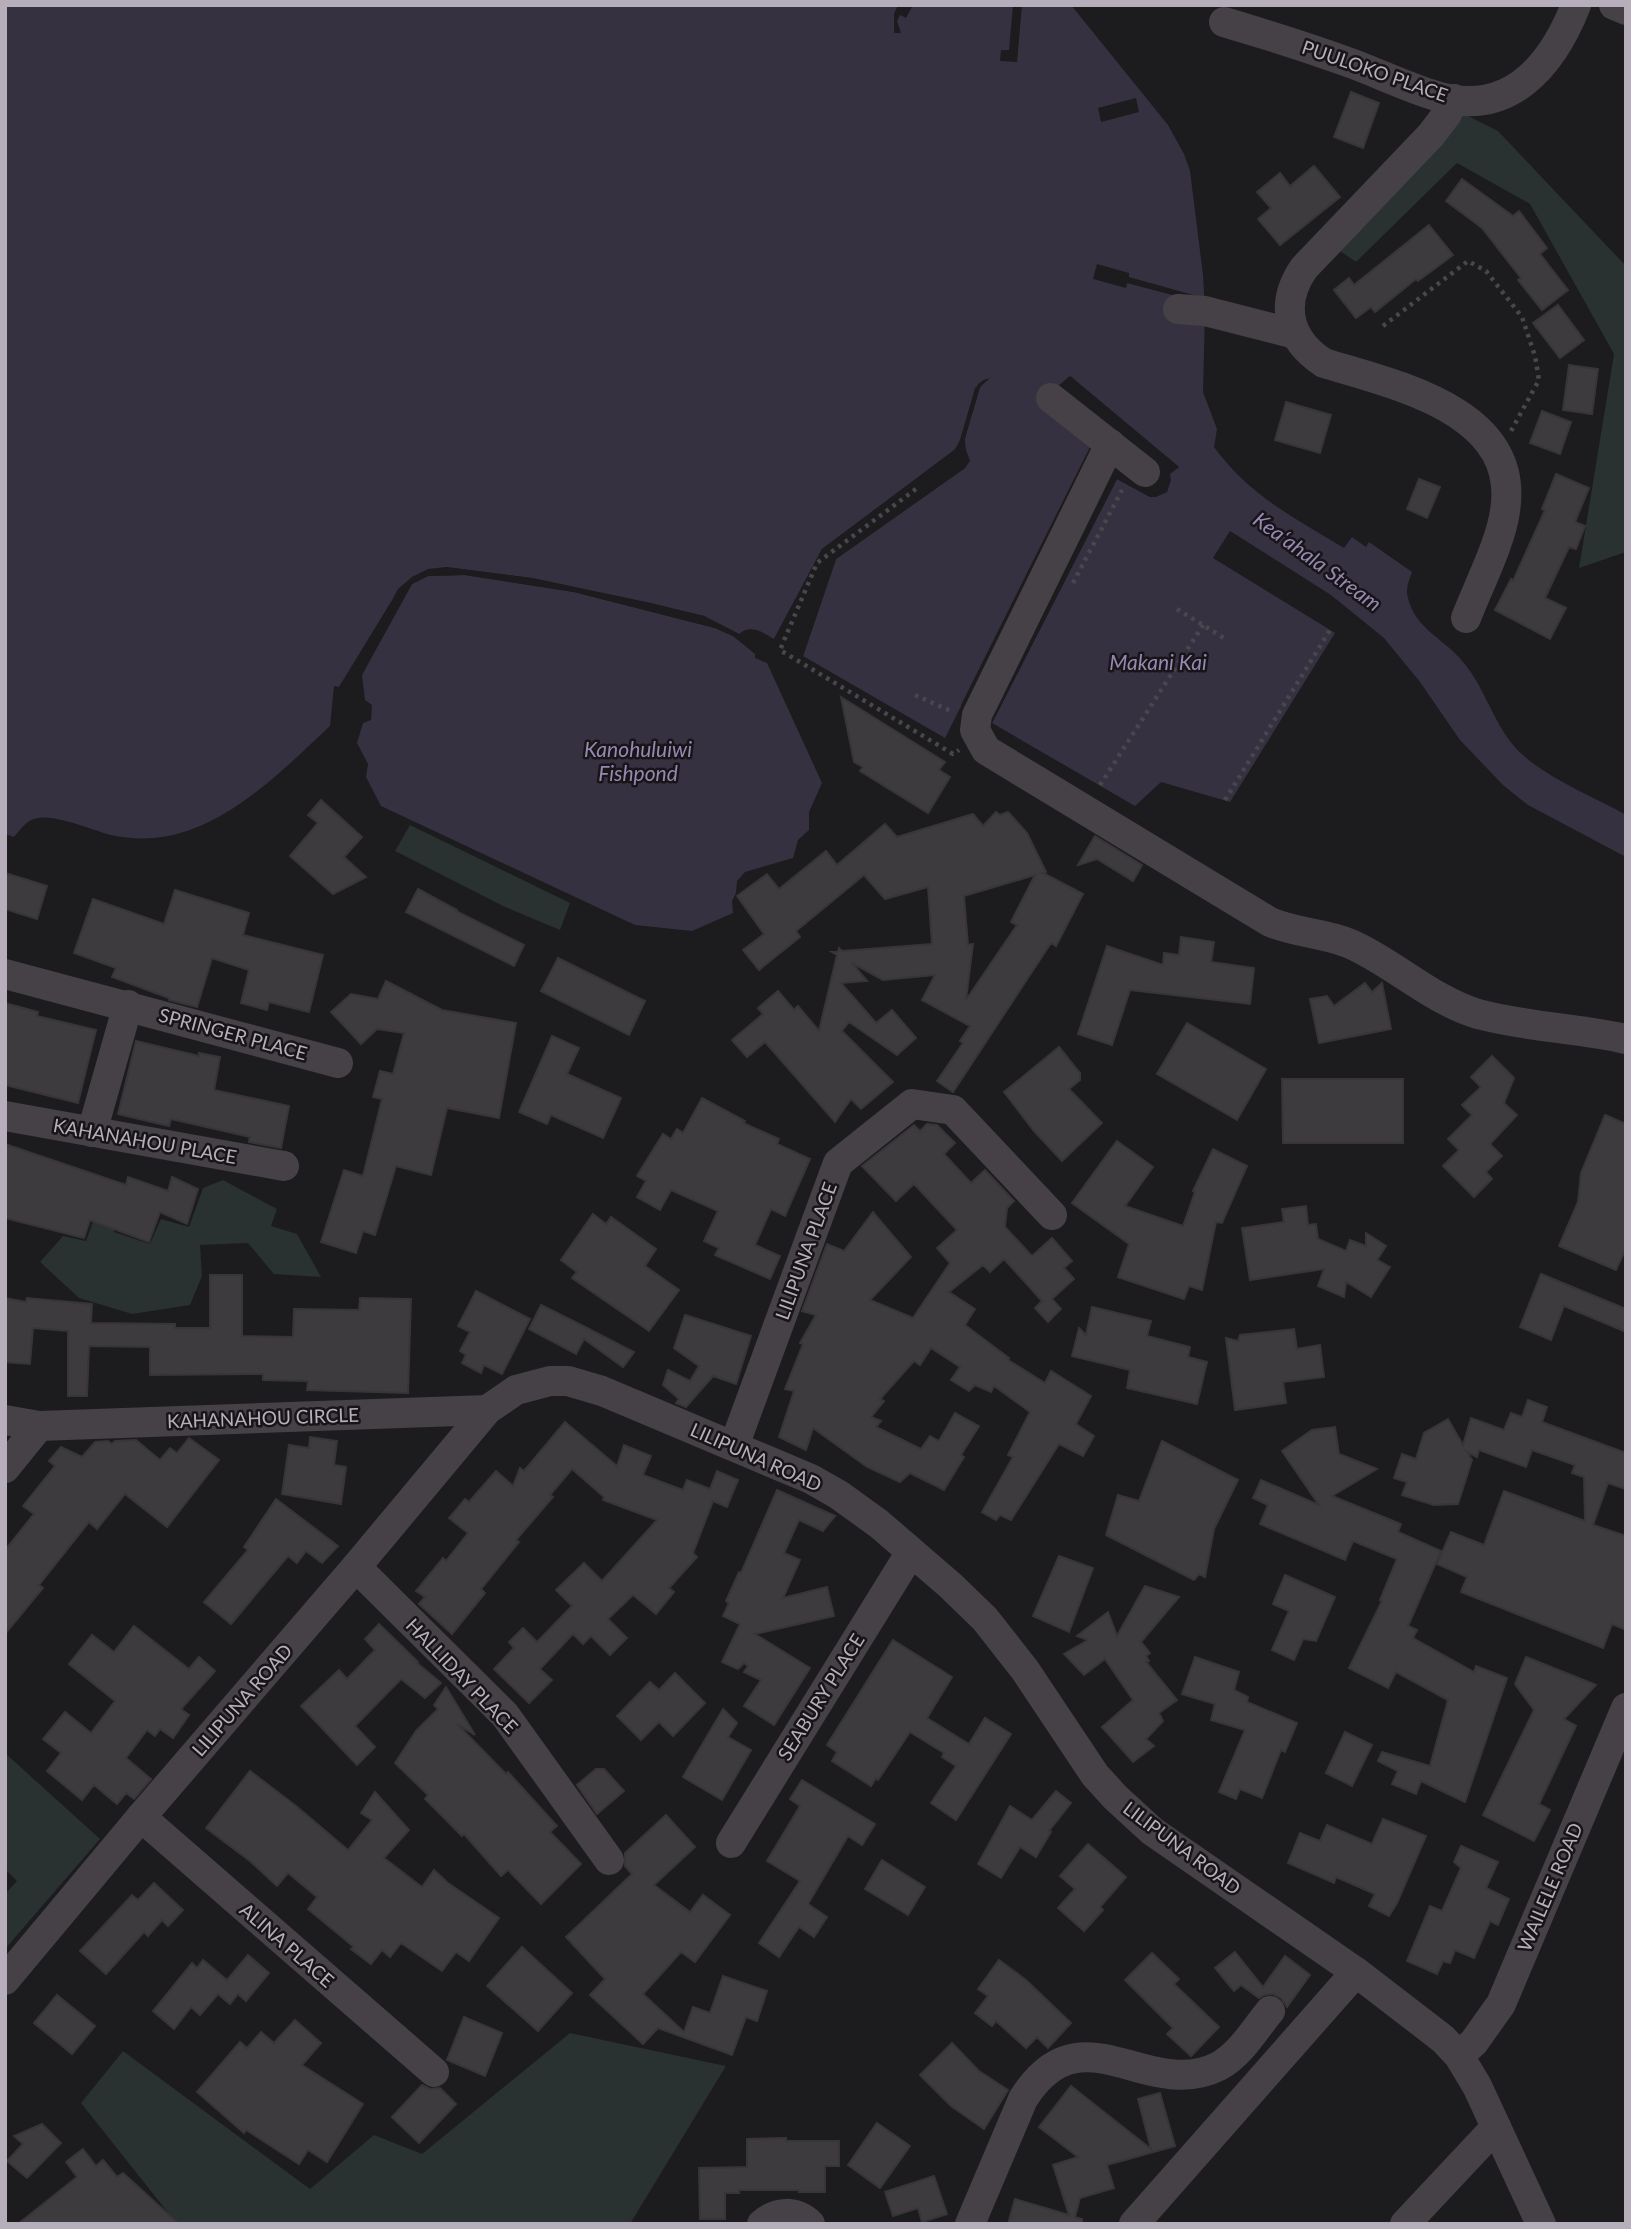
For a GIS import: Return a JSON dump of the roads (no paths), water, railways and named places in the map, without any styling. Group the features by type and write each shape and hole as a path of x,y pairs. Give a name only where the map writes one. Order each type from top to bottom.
{"street":[{"name":"PUULOKO PLACE","path":"1224,22 1299,45 1436,96 1472,100 1500,94 1526,81 1547,61 1559,44 1576,5"},
{"path":"1614,5 1626,10"},
{"path":"1454,99 1439,125 1304,268 1296,280 1289,307 1295,334 1303,345 1324,363 1429,398 1464,418 1483,434 1497,454 1506,484 1505,515 1466,618"},
{"path":"1178,309 1205,311 1295,334"},
{"path":"1051,398 1145,472"},
{"path":"1110,444 977,715 975,722 978,738 992,755 1280,926 1331,937 1357,947 1441,998 1478,1013 1626,1038"},
{"name":"SPRINGER PLACE","path":"5,974 338,1063"},
{"path":"92,1132 128,1005"},
{"name":"LILIPUNA PLACE","path":"734,1446 838,1163 912,1104 953,1110 1052,1215"},
{"name":"KAHANAHOU PLACE","path":"5,1116 284,1166"},
{"name":"LILIPUNA ROAD","path":"5,1980 487,1410 516,1390 541,1382 568,1381 602,1391 792,1470 839,1495 911,1552 968,1602 999,1636 1095,1775 1133,1815 1356,1972 1426,2024 1459,2056 1478,2086 1541,2224"},
{"name":"KAHANAHOU CIRCLE","path":"5,1420 39,1426 487,1410"},
{"path":"5,1468 39,1426"},
{"name":"SEABURY PLACE","path":"731,1843 911,1552"},
{"name":"HALLIDAY PLACE","path":"356,1567 505,1715 609,1860"},
{"name":"WAILELE ROAD","path":"1459,2056 1474,2042 1501,2004 1626,1708"},
{"name":"ALINA PLACE","path":"141,1817 433,2072"},
{"path":"1134,2224 1356,1972"},
{"path":"970,2224 1023,2099 1031,2086 1054,2066 1074,2059 1096,2056 1163,2075 1191,2075 1220,2066 1232,2058 1270,2011"},
{"path":"1241,2047 1269,2071"},
{"path":"1405,2224 1496,2127"},
{"path":"762,2224 771,2217 790,2213 799,2215 810,2224"}],"water":[{"path":"5,5 1071,5 1168,125 1190,171 1203,275 1203,392 1217,429 1214,447 1242,479 1290,515 1344,548 1352,537 1366,547 1369,542 1412,572 1407,591 1417,618 1456,654 1472,673 1514,746 1547,773 1626,815 1626,857 1528,805 1503,785 1460,740 1420,682 1384,638 1331,595 1230,531 1213,558 1335,633 1230,802 1161,782 1135,806 992,723 1117,479 1150,497 1167,492 1169,473 1179,467 1070,376 1038,404 1092,445 945,738 803,656 836,559 965,468 965,438 980,387 988,379 978,384 958,447 822,549 774,639 752,629 739,634 704,616 651,603 532,578 446,567 412,577 389,605 339,687 334,686 330,726 271,780 227,812 178,834 153,838 116,836 41,817 28,822 14,837 5,834"},
{"name":"Kanohuluiwi Fishpond","path":"465,575 574,592 715,628 733,636 755,654 755,658 767,663 822,783 809,812 809,830 798,840 793,858 745,872 737,881 732,901 733,913 692,931 635,925 381,806 366,777 368,764 357,743 363,723 371,720 372,705 365,700 362,675 412,584 428,576"}],"water label":[{"name":"Keaʻahala Stream","path":"1317,562"},
{"name":"Makani Kai","path":"1158,663"}]}
